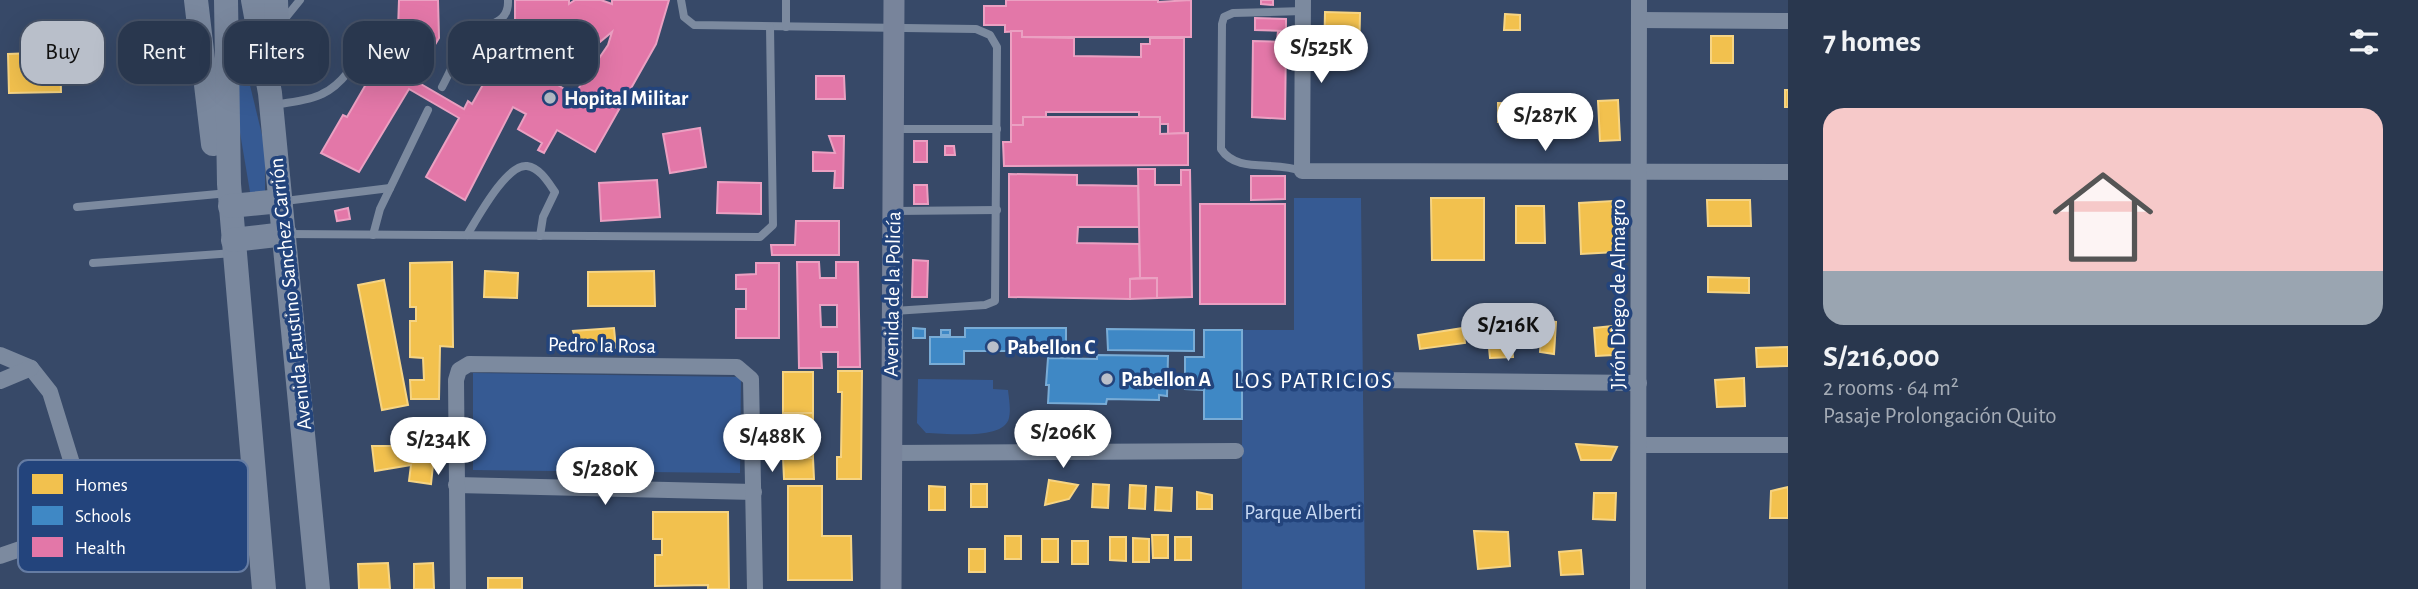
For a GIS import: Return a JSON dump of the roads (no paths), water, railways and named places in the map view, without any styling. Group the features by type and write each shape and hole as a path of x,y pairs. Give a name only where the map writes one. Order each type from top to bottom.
{"main road":[{"path":"196,0 233,247 264,589"},
{"name":"Avenida Faustino Sanchez Carrión","path":"253,0 270,99 285,234 318,589"},
{"path":"276,0 277,21"},
{"path":"224,200 226,1"},
{"path":"270,99 272,84"},
{"path":"224,200 281,201"},
{"path":"233,247 285,234"}],"street":[{"name":"Avenida de la Policía","path":"891,589 894,0"},
{"name":"Jirón Diego de Almagro","path":"1638,589 1639,0"},
{"path":"1303,6 1302,171 1788,172"},
{"path":"1639,20 1788,21"},
{"path":"0,355 31,368 50,392 71,460"},
{"name":"Pedro la Rosa","path":"456,485 458,370 469,364 737,367 751,379 754,492"},
{"path":"0,381 31,368"},
{"path":"1377,380 1639,383"},
{"path":"1639,445 1788,445"},
{"path":"891,453 1236,451"},
{"path":"248,471 253,469"},
{"path":"458,589 456,485 754,492 755,589"},
{"path":"0,556 18,550"}],"lane":[{"path":"284,21 299,0"},
{"path":"442,87 473,35 505,17 509,11 509,0"},
{"path":"681,0 684,17 694,26 894,26 976,29 990,35 997,47 995,301 985,305 892,311"},
{"path":"786,0 786,27"},
{"path":"1302,171 1285,164 1237,164 1228,160 1221,149 1224,17 1233,13 1303,6"},
{"path":"285,234 760,237 774,225 770,27"},
{"path":"270,99 321,95 343,77"},
{"path":"373,235 390,188 428,110"},
{"path":"893,129 997,128"},
{"path":"467,235 503,180 516,168 528,166 543,175 555,192 543,217 540,236"},
{"path":"281,201 390,188"},
{"path":"76,207 224,200"},
{"path":"893,211 997,210"},
{"path":"93,263 233,247"}],"place":[{"name":"Hopital Militar","path":"550,98"},
{"name":"Pabellon C","path":"993,347"},
{"name":"Pabellon A","path":"1107,379"}],"district":[{"name":"LOS PATRICIOS","path":"1314,380"}],"park label":[{"name":"Parque Alberti","path":"1303,512"}]}
